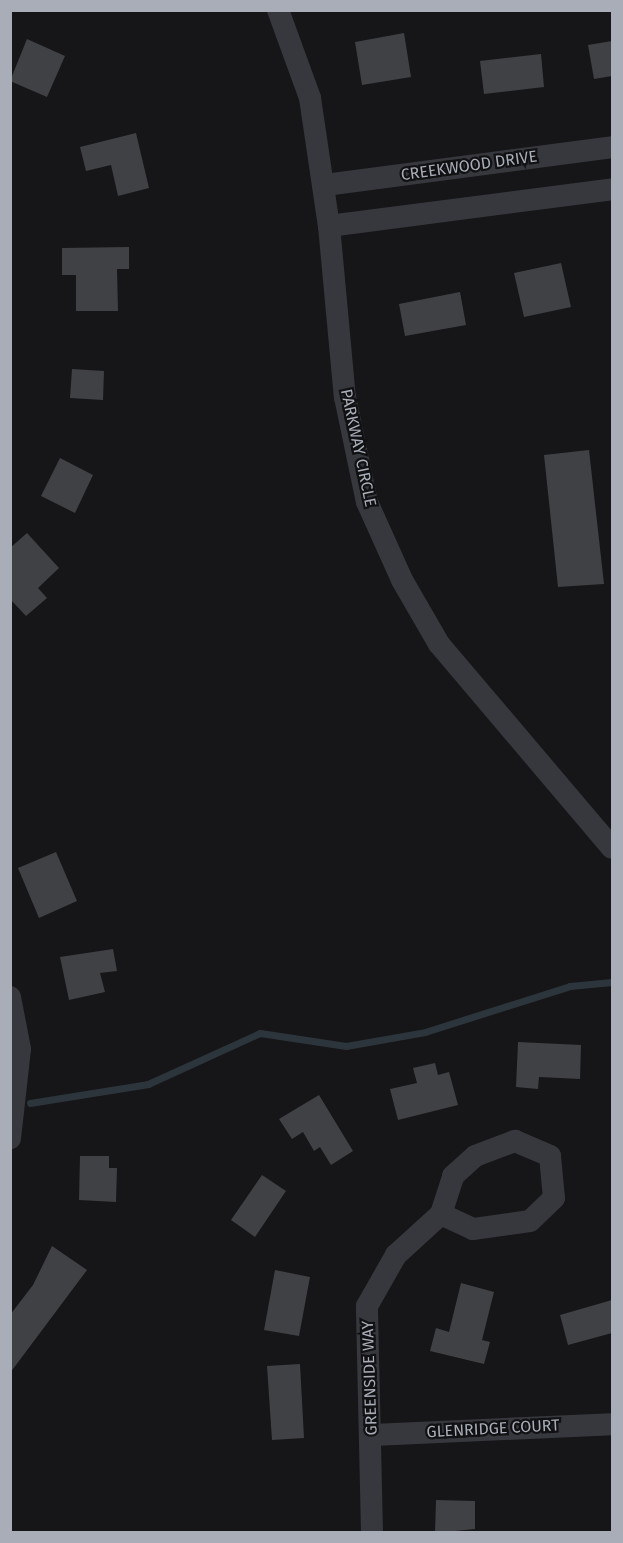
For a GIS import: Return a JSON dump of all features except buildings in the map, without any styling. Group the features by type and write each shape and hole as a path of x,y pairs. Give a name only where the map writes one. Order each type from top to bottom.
{"street":[{"name":"PARKWAY CIRCLE","path":"278,10 310,98 325,185 345,397 367,502 375,522 439,644 612,848"},
{"name":"CREEKWOOD DRIVE","path":"325,185 612,147"},
{"path":"329,226 612,189"},
{"path":"10,997 20,1049 10,1138"},
{"path":"515,1141 550,1156 554,1198 530,1221 473,1229 441,1214 453,1176 476,1156 515,1141"},
{"name":"GREENSIDE WAY","path":"372,1533 373,1435 368,1306 396,1255 441,1214"},
{"name":"GLENRIDGE COURT","path":"373,1435 612,1424"}],"waterway":[{"path":"30,1103 148,1084 260,1033 346,1046 425,1032 570,986 612,982"}]}
